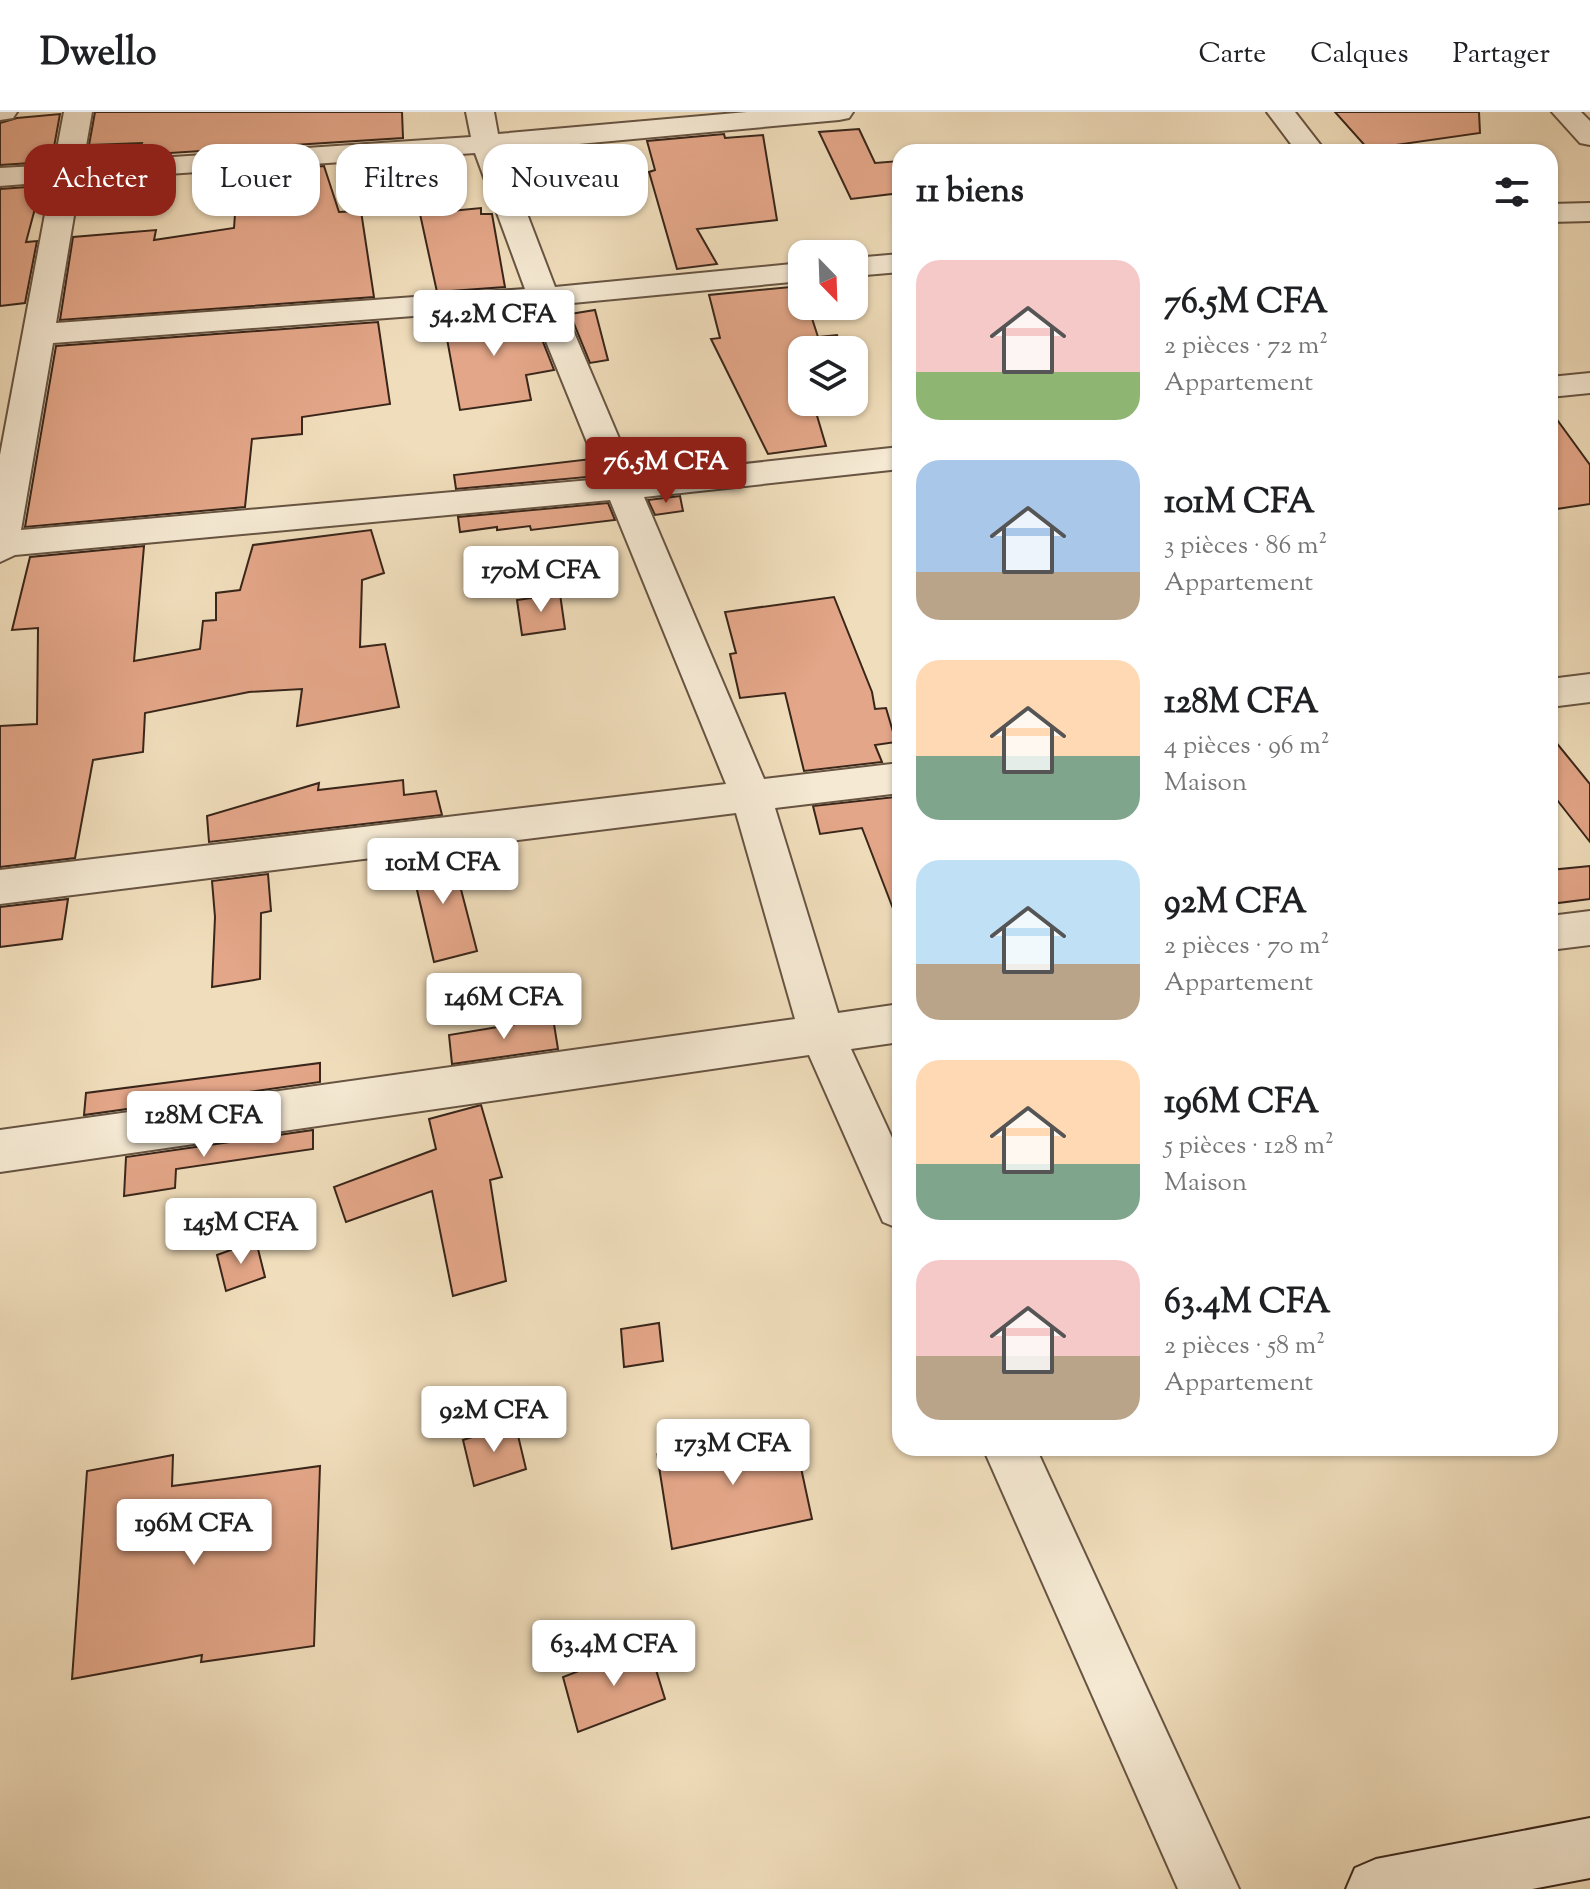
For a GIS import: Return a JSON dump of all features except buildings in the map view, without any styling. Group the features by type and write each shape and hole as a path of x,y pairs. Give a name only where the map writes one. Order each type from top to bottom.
{"street":[{"path":"72,144 78,112"},
{"path":"176,159 483,128 839,112"},
{"path":"1281,112 1306,144"},
{"path":"1566,112 1590,137"},
{"path":"483,128 543,297 752,798 822,1034 892,1189"},
{"path":"0,177 24,175"},
{"path":"1558,213 1590,212"},
{"path":"60,216 0,546 623,488 892,459"},
{"path":"868,266 892,264"},
{"path":"0,364 38,346 788,273"},
{"path":"1558,386 1590,383"},
{"path":"1558,692 1590,688"},
{"path":"0,887 892,779"},
{"path":"1558,932 1590,928"},
{"path":"0,1151 892,1024"},
{"path":"1013,1456 1209,1889"},
{"path":"1376,1889 1590,1848"}]}
